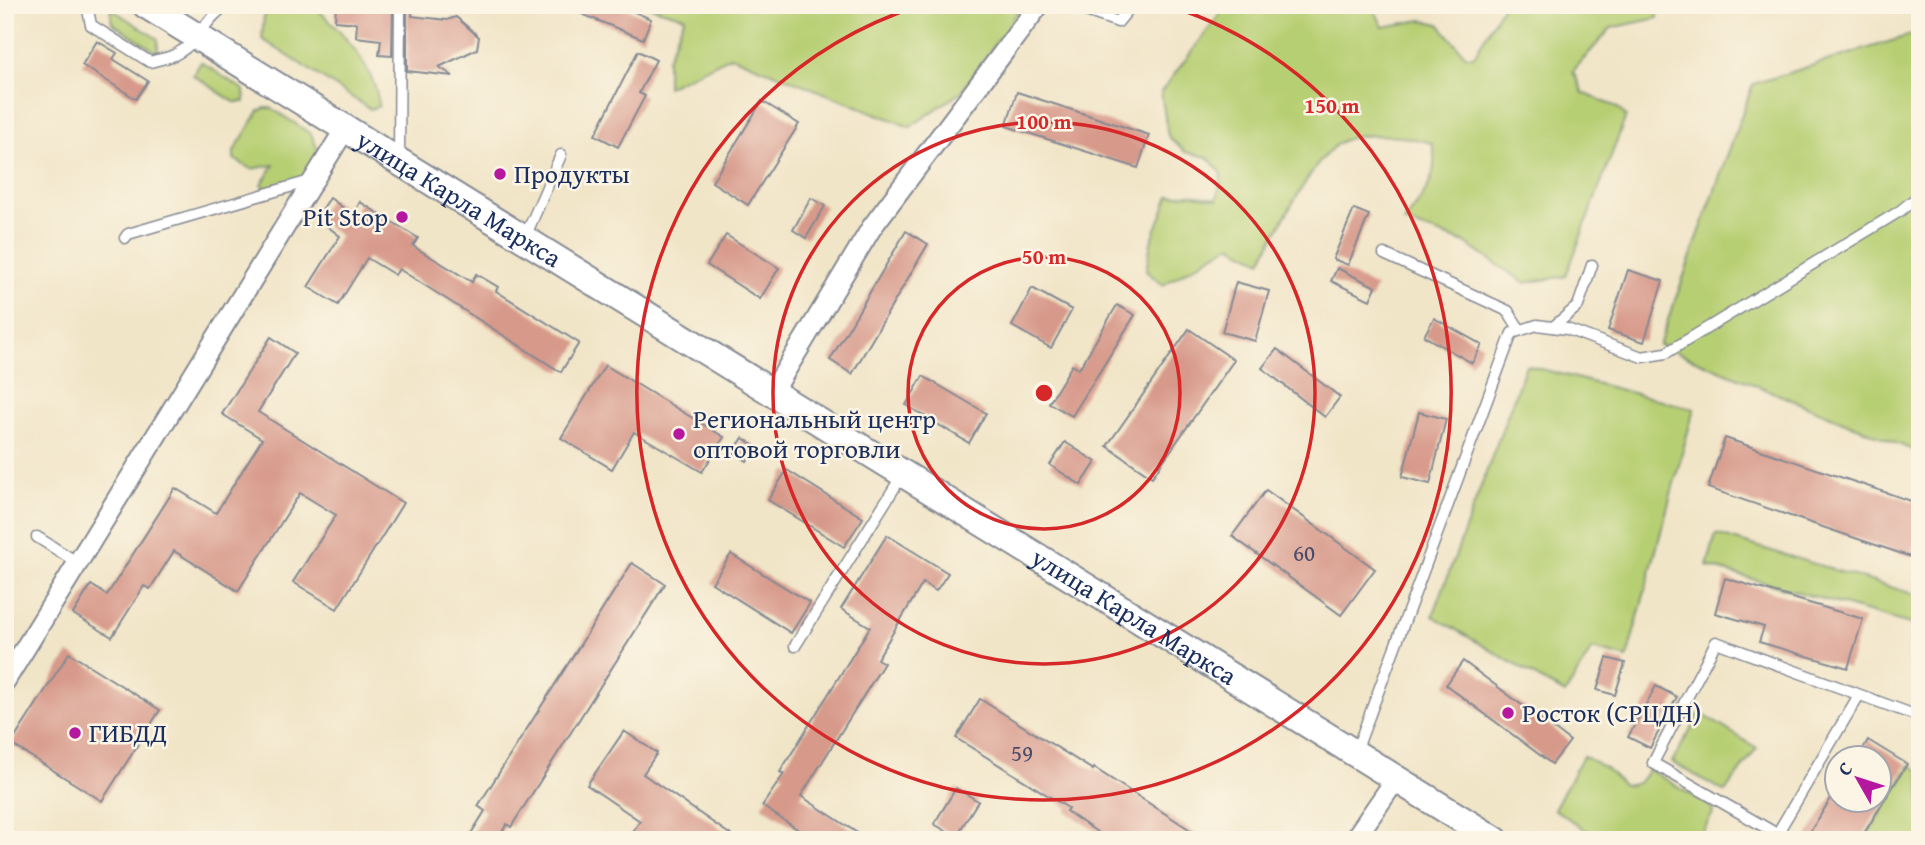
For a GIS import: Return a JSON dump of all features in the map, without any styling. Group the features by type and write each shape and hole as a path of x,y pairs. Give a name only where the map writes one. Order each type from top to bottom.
{"main road":[{"name":"улица Карла Маркса","path":"146,5 182,23 399,163 1495,840"}],"street":[{"path":"772,393 872,227 1040,5"},
{"path":"5,681 345,129"},
{"path":"1354,840 1396,779"}],"lane":[{"path":"87,5 91,25 150,62 178,54 182,23 228,5"},
{"path":"399,163 400,5"},
{"path":"1069,5 1118,22 1132,5"},
{"path":"523,240 561,155"},
{"path":"125,238 128,234 314,180"},
{"path":"1355,754 1512,333 1537,325 1553,327 1567,329 1642,357 1666,353 1900,211 1920,195"},
{"path":"1384,254 1508,311 1520,331"},
{"path":"1553,327 1578,306 1591,265"},
{"path":"795,646 903,474"},
{"path":"37,537 78,563"},
{"path":"1858,695 1777,834 1653,763 1716,642 1920,718"}],"green space":[{"path":"276,5 313,5 324,15 364,63 376,91 379,106 370,109 262,39 264,16"},
{"path":"643,5 1023,5 961,92 910,127 731,56 667,87 667,59 685,17"},
{"path":"1227,5 1372,5 1383,27 1422,20 1439,24 1466,56 1474,56 1503,5 1656,5 1658,18 1611,28 1573,71 1583,93 1615,106 1626,116 1566,276 1525,283 1463,242 1404,222 1424,195 1432,176 1432,143 1374,135 1342,141 1320,161 1261,261 1230,245 1163,285 1146,271 1151,242 1169,196 1190,194 1217,199 1222,173 1207,157 1185,152 1168,136 1161,92"},
{"path":"110,8 158,39 158,53 112,23"},
{"path":"1920,32 1920,453 1659,345 1753,84"},
{"path":"201,62 244,90 245,102 234,102 193,75"},
{"path":"271,108 311,134 321,157 312,177 268,189 261,185 274,165 251,169 234,159 234,151 259,111"},
{"path":"1526,365 1694,409 1627,658 1592,649 1565,694 1433,616"},
{"path":"1716,534 1920,596 1920,627 1707,566"},
{"path":"1700,713 1757,748 1725,792 1672,762"},
{"path":"1583,756 1606,768 1623,785 1638,782 1648,769 1710,806 1713,813 1698,840 1601,840 1554,809"},
{"path":"1910,765 1920,771 1920,840 1864,840 1880,814 1894,814 1894,791"}],"building":[{"path":"336,5 393,5 392,56 379,55 381,40 356,37 357,23 335,21"},
{"path":"407,5 413,5 412,16 447,20 456,17 479,37 477,49 439,67 453,76 407,71"},
{"path":"618,5 651,19 643,39 562,6"},
{"path":"97,41 117,53 113,59 148,81 136,99 82,65"},
{"path":"638,51 656,60 639,93 645,96 618,147 595,135"},
{"path":"1017,92 1149,135 1138,168 1006,126"},
{"path":"762,101 799,124 748,205 712,182"},
{"path":"330,198 353,215 360,202 418,238 413,246 472,282 476,274 498,287 496,291 579,343 561,372 399,269 395,275 367,258 338,305 308,287 340,236 316,218"},
{"path":"811,198 825,206 806,238 793,230"},
{"path":"1354,209 1369,215 1348,265 1333,259"},
{"path":"906,231 928,244 852,374 830,360"},
{"path":"726,235 779,268 760,299 707,265"},
{"path":"1337,268 1376,287 1370,300 1331,281"},
{"path":"1628,270 1663,281 1644,342 1608,330"},
{"path":"1236,282 1269,291 1255,341 1222,332"},
{"path":"1032,288 1072,310 1051,348 1012,326"},
{"path":"1117,305 1135,315 1072,416 1049,403 1072,365 1079,369"},
{"path":"1434,318 1482,345 1472,363 1424,336"},
{"path":"1189,329 1234,360 1152,477 1107,446"},
{"path":"271,337 295,353 258,412 403,503 337,609 293,582 336,515 300,493 238,591 174,551 150,589 144,586 112,637 73,614 91,585 107,595 175,488 216,513 262,439 222,414"},
{"path":"1277,349 1340,397 1325,417 1262,368"},
{"path":"605,365 724,437 702,472 634,432 612,469 561,438"},
{"path":"923,376 986,413 969,443 906,405"},
{"path":"1419,412 1446,419 1430,484 1402,477"},
{"path":"743,438 756,447 747,461 733,452"},
{"path":"1725,438 1920,504 1920,531 1911,557 1708,488"},
{"path":"1065,442 1096,462 1081,485 1050,465"},
{"path":"787,470 863,518 844,547 768,500"},
{"path":"1266,490 1375,569 1341,615 1232,536"},
{"path":"887,535 948,573 936,591 923,583 877,659 884,663 801,796 868,840 814,840 762,806 784,774 780,772 870,627 841,609"},
{"path":"731,554 810,603 791,633 712,583"},
{"path":"632,563 665,584 511,827 507,824 497,840 467,840 485,811 478,806"},
{"path":"1725,578 1863,619 1848,668 1759,642 1764,627 1715,613"},
{"path":"69,653 160,710 102,801 11,744"},
{"path":"1607,658 1625,663 1615,695 1597,690"},
{"name":"Росток (СРЦДН)","path":"1463,661 1570,741 1552,764 1446,685"},
{"path":"1656,686 1677,697 1650,748 1628,737"},
{"path":"980,699 1206,840 1109,840 1066,811 1068,808 956,738"},
{"path":"624,731 657,753 643,774 738,840 627,840 640,821 587,785"},
{"path":"1894,756 1907,764 1894,785"},
{"path":"956,788 978,801 956,837 934,824"},
{"path":"1824,809 1824,814 1876,814 1860,840 1805,840"}],"place":[{"name":"Продукты","path":"500,174"},
{"name":"Pit Stop","path":"402,217"},
{"name":"Региональный центр оптовой торговли","path":"679,434"},
{"name":"Росток (СРЦДН)","path":"1508,713"},
{"name":"ГИБДД","path":"75,733"}]}
